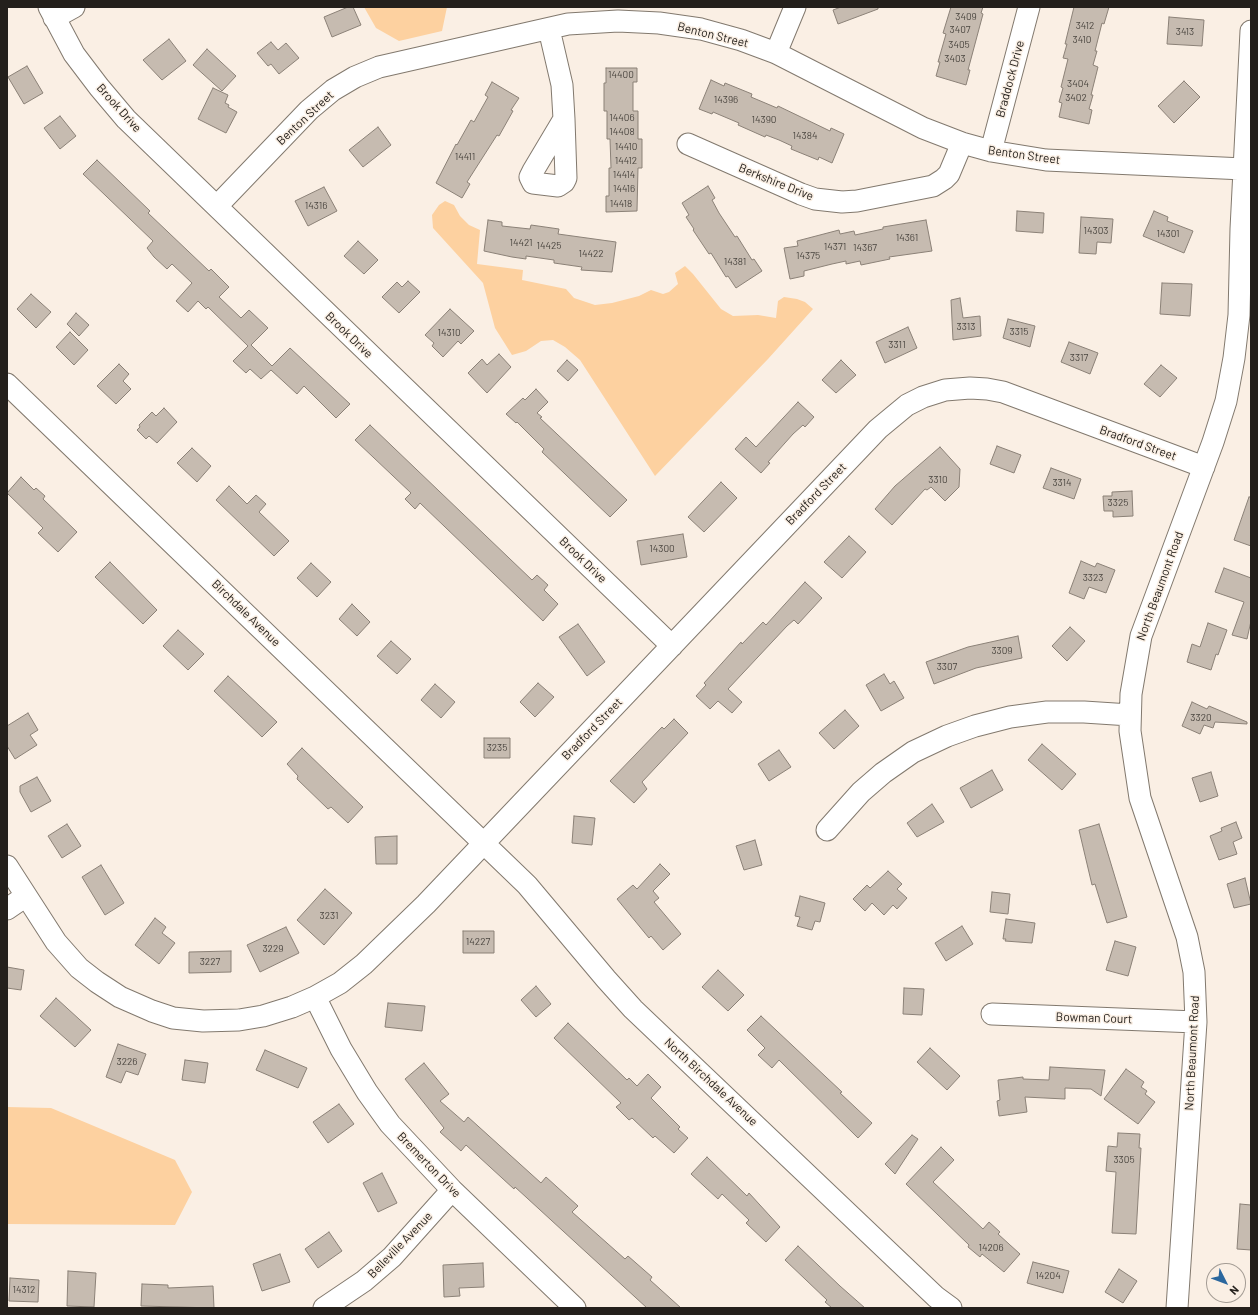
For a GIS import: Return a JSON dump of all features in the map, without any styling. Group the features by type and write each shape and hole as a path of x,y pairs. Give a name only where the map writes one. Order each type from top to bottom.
{"street":[{"path":"51,12 74,7"},
{"path":"776,53 795,7"},
{"name":"Braddock Drive","path":"991,151 1029,7"},
{"name":"Brook Drive","path":"51,12 74,54 126,119 672,646"},
{"name":"Benton Street","path":"217,206 309,110 333,90 355,77 379,68 568,24 618,21 659,23 700,29 741,40 776,53 902,118 962,143 991,151 1046,160 1244,170"},
{"path":"549,29 559,71 564,119"},
{"name":"North Beaumont Road","path":"1177,1308 1196,1022 1194,972 1187,937 1140,798 1130,731 1130,715 1134,673 1141,636 1204,467 1226,401 1234,358 1239,315 1251,31"},
{"name":"Berkshire Drive","path":"688,144 801,194 815,199 842,202 857,201 933,186 949,174 962,143"},
{"name":"Birchdale Avenue","path":"7,384 484,843"},
{"name":"Bradford Street","path":"7,866 56,942 79,968 96,982 120,997 152,1011 173,1018 203,1021 239,1020 263,1016 292,1008 340,983 364,964 426,904 878,429 896,413 923,397 945,390 970,388 987,389 1002,392 1204,467"},
{"path":"827,830 861,792 883,772 913,752 947,736 975,726 1010,717 1047,712 1084,712 1130,715"},
{"name":"North Birchdale Avenue","path":"484,843 527,885 606,979 634,1009 936,1297 951,1308"},
{"path":"7,909 26,896"},
{"name":"Bremerton Drive","path":"315,997 340,1049 370,1097 390,1124 452,1190 575,1308"},
{"name":"Bowman Court","path":"992,1014 1196,1022"},
{"name":"Belleville Avenue","path":"324,1308 364,1281 392,1257 452,1190"}],"shaded area":[{"path":"364,7 447,7 442,31 399,41 376,28"},
{"path":"445,201 454,205 460,216 469,225 480,230 477,264 523,270 522,280 566,289 574,298 595,305 612,303 639,296 651,290 663,294 669,292 678,284 675,273 685,266 721,309 733,316 758,315 776,318 778,301 784,297 805,302 813,309 768,359 655,476 580,360 565,347 553,340 541,341 526,351 512,355 495,328 483,283 433,228 432,215 439,205"},
{"path":"7,1107 51,1108 175,1160 192,1192 175,1225 7,1224"}],"building":[{"path":"348,7 353,7 361,25 332,37 324,17"},
{"path":"841,7 878,7 878,9 838,24 833,10"},
{"path":"951,7 983,7 981,13 983,14 968,70 970,70 966,85 936,76 940,62 938,62 946,34 943,33"},
{"path":"1074,7 1109,7 1104,24 1102,23 1095,51 1097,51 1093,65 1098,67 1091,95 1093,95 1089,109 1092,110 1089,124 1059,117 1062,103 1059,102 1063,88 1061,87 1068,59 1063,58"},
{"path":"1169,17 1204,20 1202,46 1167,44"},
{"path":"169,39 186,61 162,80 143,60"},
{"path":"271,42 278,50 286,43 299,58 279,74 271,64 268,66 257,53"},
{"path":"207,49 236,76 222,91 193,65"},
{"path":"27,66 43,93 24,104 8,77"},
{"path":"606,68 637,68 637,82 633,82 633,111 638,111 638,139 642,139 642,168 638,168 637,211 606,212 606,196 609,196 609,168 611,168 610,139 607,139 607,111 604,111 604,83 606,83"},
{"path":"711,80 724,86 725,83 752,94 751,97 777,108 778,106 830,131 831,128 844,134 832,163 819,157 818,160 791,149 792,146 766,135 765,137 738,125 739,123 713,112 712,114 699,109"},
{"path":"1184,81 1200,97 1174,123 1158,106"},
{"path":"492,82 519,98 511,110 513,111 499,136 497,135 467,182 470,184 462,198 436,183 456,144 457,145 471,120 474,122 488,97 485,95"},
{"path":"213,88 228,95 225,103 229,105 228,107 237,112 226,133 198,119"},
{"path":"60,116 76,136 60,149 44,128"},
{"path":"378,127 391,145 363,167 349,150"},
{"path":"97,160 150,211 148,213 209,271 211,269 229,287 219,297 241,318 249,310 268,328 251,345 272,366 290,348 350,404 336,418 304,386 297,394 271,370 261,379 250,369 246,373 233,361 248,346 208,307 206,309 198,301 188,312 176,301 192,283 172,264 167,269 154,257 147,248 153,241 83,174"},
{"path":"708,186 715,198 712,200 719,213 735,237 737,236 752,260 754,259 762,271 736,288 728,276 726,277 711,253 709,254 693,230 694,229 686,217 689,215 682,203"},
{"path":"324,187 337,211 308,226 295,201"},
{"path":"1017,211 1044,213 1043,233 1016,231"},
{"path":"1154,211 1168,217 1167,221 1193,231 1184,253 1143,236"},
{"path":"1081,217 1113,219 1111,243 1097,242 1096,254 1079,253"},
{"path":"488,220 502,222 502,226 530,229 531,225 559,229 558,234 616,242 612,272 581,270 582,267 554,263 554,260 526,256 526,259 484,251"},
{"path":"926,220 932,251 889,257 890,259 861,265 860,261 846,264 846,261 804,271 804,276 790,279 784,248 798,246 797,241 839,230 840,234 854,231 855,235 883,229 883,227"},
{"path":"358,241 378,260 364,274 344,256"},
{"path":"408,281 420,292 399,313 382,297 397,282 402,287"},
{"path":"1162,283 1192,284 1190,316 1160,314"},
{"path":"31,294 51,312 36,328 17,309"},
{"path":"960,298 963,318 980,316 981,336 953,340 951,300"},
{"path":"450,309 474,331 461,344 458,341 443,357 432,346 434,343 425,335"},
{"path":"76,313 89,325 79,336 67,324"},
{"path":"1008,319 1035,326 1030,347 1003,338"},
{"path":"908,327 917,348 885,363 876,342"},
{"path":"70,332 88,350 74,365 56,347"},
{"path":"1069,342 1098,353 1090,374 1061,362"},
{"path":"499,354 511,367 487,393 468,373 482,359 487,365"},
{"path":"567,360 578,370 568,381 557,371"},
{"path":"841,360 856,375 836,393 822,380"},
{"path":"119,364 129,374 123,381 131,389 116,404 97,386"},
{"path":"1161,365 1177,378 1160,397 1144,384"},
{"path":"536,389 548,402 537,413 542,417 540,418 627,500 610,517 542,452 544,449 517,422 516,423 506,414 523,398 525,400"},
{"path":"798,402 814,417 805,427 803,425 793,434 768,462 770,463 761,473 735,449 746,437 756,447"},
{"path":"164,408 177,422 157,443 149,436 146,439 137,430 140,427 139,425 152,412 156,416"},
{"path":"370,425 532,580 537,575 548,585 544,590 558,604 543,621 420,503 415,509 405,499 411,493 355,440"},
{"path":"997,446 1021,455 1014,473 990,464"},
{"path":"940,447 960,469 959,487 945,501 931,487 927,490 925,489 892,525 875,509 895,486"},
{"path":"192,448 211,466 197,482 177,463"},
{"path":"1051,468 1081,479 1074,499 1043,488"},
{"path":"21,477 34,490 36,488 45,496 43,499 77,532 58,552 38,533 43,528 7,493"},
{"path":"721,482 737,498 704,532 688,517"},
{"path":"229,486 247,504 256,495 266,504 259,512 289,541 274,556 216,500"},
{"path":"1132,491 1133,516 1113,517 1113,511 1104,511 1103,496 1112,496 1112,492"},
{"path":"1249,497 1251,497 1251,546 1234,540"},
{"path":"683,534 687,557 641,565 637,541"},
{"path":"849,536 866,552 842,578 824,562"},
{"path":"1081,561 1095,567 1097,563 1115,570 1106,593 1089,587 1084,599 1069,593"},
{"path":"110,562 157,610 143,624 95,577"},
{"path":"311,563 331,582 317,597 297,578"},
{"path":"1224,568 1251,578 1251,621 1247,639 1232,635 1244,602 1215,592"},
{"path":"805,582 822,598 798,624 794,620 787,626 728,689 742,702 732,713 718,701 710,709 696,696 706,685 704,683 741,642 742,644 763,622 766,625"},
{"path":"352,604 370,622 357,636 339,619"},
{"path":"1208,623 1227,630 1218,655 1216,654 1211,670 1187,662 1192,644 1200,647"},
{"path":"578,624 605,662 587,676 559,637"},
{"path":"1070,627 1085,641 1067,661 1052,646"},
{"path":"178,630 204,654 188,670 163,646"},
{"path":"1018,636 1022,658 976,668 934,684 926,662 968,647"},
{"path":"391,641 411,659 397,674 377,656"},
{"path":"884,674 890,684 894,681 904,698 881,711 866,685"},
{"path":"228,676 277,722 262,737 214,691"},
{"path":"538,683 554,697 535,717 520,702"},
{"path":"435,684 455,702 441,718 421,700"},
{"path":"1192,702 1207,709 1209,706 1247,722 1247,724 1215,722 1213,728 1204,725 1200,734 1182,726"},
{"path":"845,710 859,726 834,749 819,733"},
{"path":"28,713 38,730 30,735 37,745 15,759 7,746 7,726"},
{"path":"674,719 688,733 642,782 647,789 634,803 610,781 662,727 664,729"},
{"path":"484,738 510,738 510,758 484,758"},
{"path":"1042,744 1076,774 1062,790 1028,760"},
{"path":"302,748 363,807 348,823 331,807 328,809 297,779 298,776 287,764"},
{"path":"779,750 791,767 769,781 758,764"},
{"path":"992,770 1003,790 971,808 960,788"},
{"path":"1211,772 1218,796 1200,802 1192,778"},
{"path":"37,777 51,801 31,812 20,792 20,786"},
{"path":"932,804 944,822 917,837 907,823"},
{"path":"574,816 595,818 592,845 572,843"},
{"path":"1236,822 1242,838 1233,842 1237,854 1219,860 1210,836 1222,831 1221,828"},
{"path":"67,824 81,846 62,858 48,836"},
{"path":"1099,824 1127,917 1107,923 1095,884 1092,885 1079,830"},
{"path":"397,836 397,864 376,864 375,837"},
{"path":"755,840 762,865 744,870 736,846"},
{"path":"660,864 670,874 653,891 659,898 654,902 681,934 663,950 651,936 649,938 617,899 633,885 637,889"},
{"path":"101,865 124,903 105,915 82,877"},
{"path":"888,871 902,884 897,889 907,898 897,909 893,905 884,915 872,903 865,911 853,899 867,885 870,888"},
{"path":"1245,878 1251,904 1234,908 1227,884"},
{"path":"325,889 352,913 324,945 297,920"},
{"path":"992,892 1010,894 1008,914 990,912"},
{"path":"800,896 825,903 820,922 815,921 812,930 797,926 800,917 795,916"},
{"path":"155,918 166,927 162,933 175,943 159,964 135,945"},
{"path":"1006,919 1035,923 1032,943 1005,941 1006,939 1003,939"},
{"path":"962,926 973,944 946,961 935,943"},
{"path":"286,927 299,953 260,972 247,945"},
{"path":"463,931 494,931 494,953 463,953"},
{"path":"1115,941 1136,947 1128,976 1106,970"},
{"path":"231,951 231,972 189,973 189,952"},
{"path":"7,967 24,970 21,990 7,988"},
{"path":"718,970 744,995 728,1011 702,987"},
{"path":"536,986 551,1004 536,1017 521,1000"},
{"path":"904,988 924,989 922,1015 903,1014"},
{"path":"56,998 91,1030 75,1047 40,1016"},
{"path":"388,1003 425,1006 422,1031 385,1027"},
{"path":"761,1016 842,1092 840,1093 872,1123 858,1138 779,1060 772,1068 758,1055 765,1048 747,1030"},
{"path":"568,1023 627,1080 629,1078 637,1086 648,1074 661,1087 651,1098 680,1127 678,1129 688,1138 674,1153 655,1136 653,1138 632,1118 629,1120 616,1107 621,1103 554,1038"},
{"path":"118,1044 146,1054 138,1075 126,1071 121,1083 106,1077"},
{"path":"930,1048 960,1076 947,1090 917,1062"},
{"path":"265,1050 307,1068 298,1088 256,1070"},
{"path":"185,1060 208,1063 205,1083 182,1080"},
{"path":"424,1063 449,1094 440,1101 464,1122 468,1117 541,1183 546,1177 578,1206 572,1212 625,1259 628,1256 652,1277 650,1280 681,1308 647,1308 515,1187 514,1189 466,1145 461,1151 440,1132 444,1128 405,1079"},
{"path":"1050,1067 1105,1070 1101,1096 1091,1089 1065,1088 1065,1099 1025,1097 1027,1112 999,1116 997,1101 1000,1100 998,1080 1023,1077 1023,1079 1049,1080"},
{"path":"1126,1069 1144,1082 1141,1087 1147,1091 1145,1094 1155,1102 1138,1124 1104,1099"},
{"path":"339,1104 354,1124 328,1143 313,1122"},
{"path":"1118,1133 1140,1134 1139,1148 1141,1148 1136,1234 1112,1233 1116,1172 1106,1171 1108,1146 1117,1147"},
{"path":"912,1135 918,1139 895,1174 885,1164"},
{"path":"941,1147 954,1160 933,1182 983,1229 989,1222 1000,1232 998,1234 1020,1254 1004,1272 982,1254 980,1257 968,1247 969,1245 906,1184"},
{"path":"707,1157 747,1196 749,1193 780,1227 766,1242 746,1223 749,1220 722,1194 718,1199 691,1174"},
{"path":"382,1173 397,1203 378,1212 363,1183"},
{"path":"1240,1204 1251,1205 1251,1250 1237,1249"},
{"path":"329,1232 342,1251 318,1268 305,1249"},
{"path":"798,1246 865,1308 832,1308 825,1302 827,1300 785,1260"},
{"path":"280,1254 290,1282 262,1291 253,1264"},
{"path":"1033,1262 1069,1271 1063,1293 1027,1283"},
{"path":"483,1263 484,1287 459,1288 460,1296 444,1297 443,1265"},
{"path":"1119,1269 1137,1281 1123,1303 1105,1292"},
{"path":"68,1271 96,1273 94,1307 67,1306"},
{"path":"10,1278 39,1280 38,1302 9,1301"},
{"path":"142,1284 168,1285 168,1288 213,1286 214,1308 141,1306"}]}
